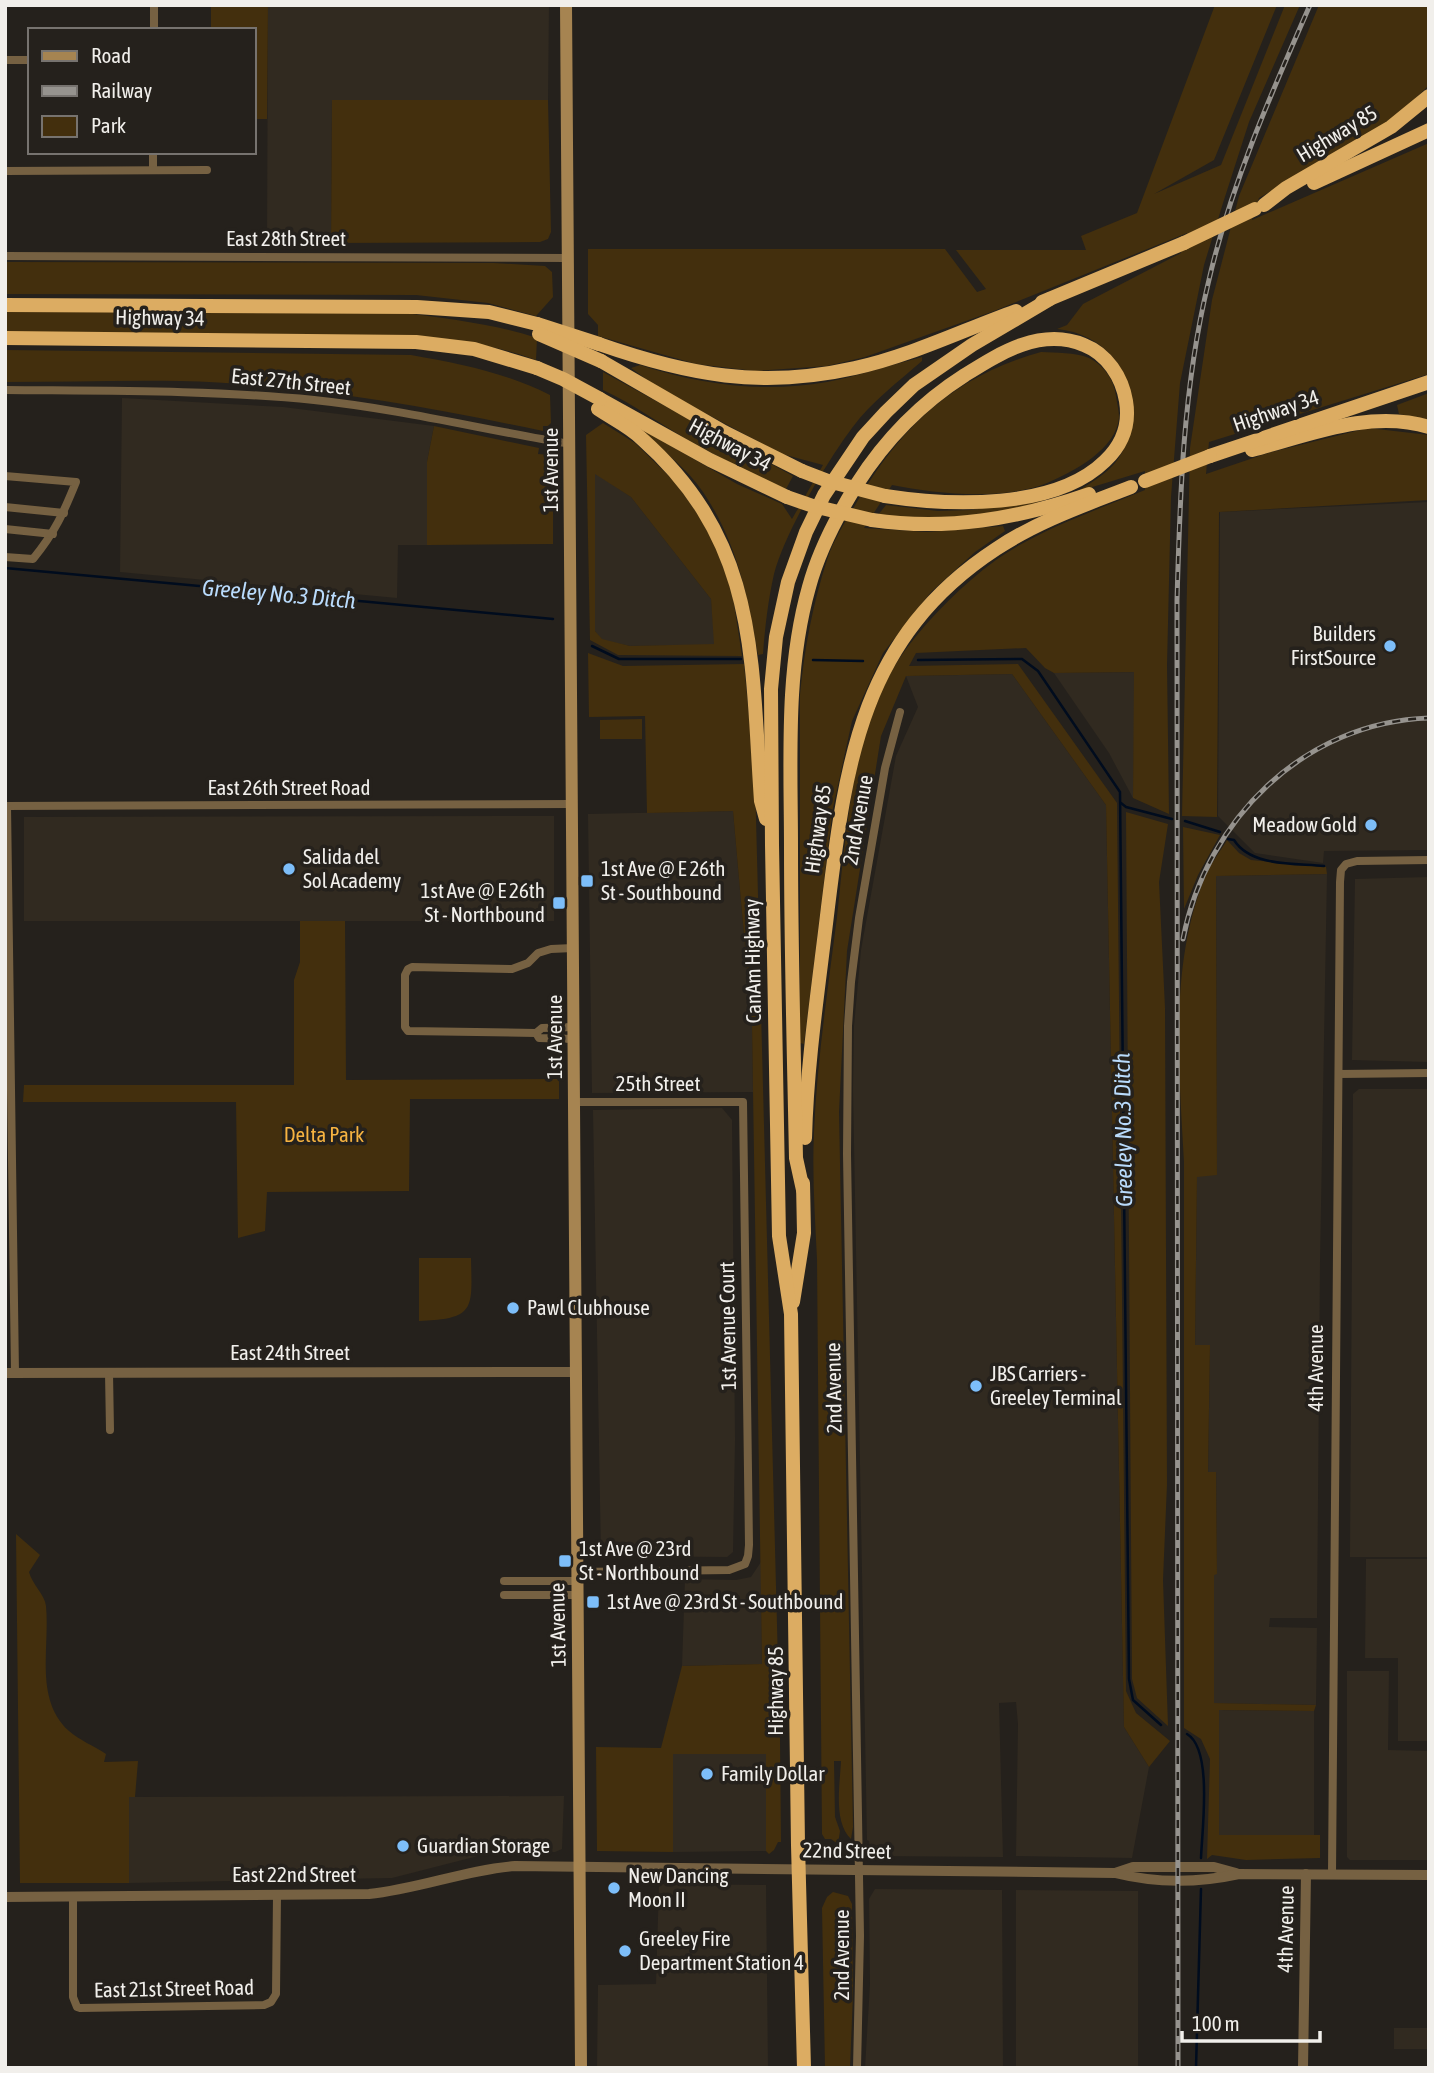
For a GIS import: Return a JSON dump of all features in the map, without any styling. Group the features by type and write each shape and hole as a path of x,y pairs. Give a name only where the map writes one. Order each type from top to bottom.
{"highway":[{"name":"Highway 85","path":"1260,207 1286,188 1391,127 1429,96"},
{"name":"Highway 34","path":"5,305 417,307 489,312 538,329 700,374 751,379 817,375 857,368 905,353 1050,299 1184,243 1429,130"},
{"name":"Highway 85","path":"772,845 771,689 776,637 798,550 824,495 863,437 914,385 972,345 1050,299"},
{"path":"538,329 601,361 724,432 802,471 828,481 885,496 928,501 996,500 1041,493 1086,477 1112,455 1124,434 1128,414 1123,385 1117,373 1098,353 1085,345 1063,339 1049,338 1024,343 995,356 958,379 900,428 873,460 841,510 825,542 808,589 799,631 792,696 791,907 796,1158 803,1190"},
{"name":"Highway 34","path":"5,338 396,342 439,348 537,373 564,389 788,497 872,520 929,525 990,521 1100,491 1138,484 1210,456 1429,382"},
{"path":"599,404 640,437 693,492 710,518 728,557 743,607 751,660 761,801 772,845"},
{"path":"1210,456 1223,458 1362,422 1396,421 1429,427"},
{"name":"Highway 85","path":"791,1314 804,1233 803,1190 812,1037 838,829 856,737 873,691 894,653 924,611 976,563 1023,533 1138,484"},
{"name":"CanAm Highway","path":"772,845 776,1076"},
{"name":"Highway 85","path":"776,1076 779,1236 791,1314 798,1870 804,2068"}],"main road":[{"name":"1st Avenue","path":"566,5 581,2068"}],"street":[{"path":"153,28 154,5"},
{"path":"5,60 28,60"},
{"path":"153,154 153,170"},
{"path":"5,171 207,170"},
{"name":"East 28th Street","path":"5,256 568,258"},
{"name":"East 27th Street","path":"5,390 221,393 316,400 407,413 570,444"},
{"path":"5,476 76,482 53,534 33,559 5,556"},
{"path":"5,507 64,513"},
{"path":"5,529 53,534"},
{"name":"2nd Avenue","path":"857,2068 860,1936 847,1143 848,1026 867,868 884,768 900,712"},
{"name":"East 26th Street Road","path":"6,806 573,804"},
{"path":"6,806 10,1373"},
{"name":"4th Avenue","path":"1332,1874 1341,870 1346,864 1357,861 1429,860"},
{"path":"573,948 551,949 538,953 528,963 512,969 412,967 405,975 405,1027 408,1031 536,1033 539,1038 574,1033"},
{"path":"1339,1074 1429,1073"},
{"name":"25th Street","path":"574,1102 743,1102"},
{"name":"1st Avenue Court","path":"577,1576 729,1570 745,1564 749,1550 743,1102"},
{"name":"East 24th Street","path":"10,1373 574,1372"},
{"path":"109,1373 110,1430"},
{"path":"504,1581 577,1576"},
{"path":"504,1595 577,1595"},
{"name":"22nd Street","path":"579,1867 1115,1873 1177,1880 1214,1879 1239,1874 1429,1875"},
{"name":"East 22nd Street","path":"5,1897 369,1894 391,1892 493,1868 579,1867"},
{"name":"4th Avenue","path":"1303,2068 1306,1874"},
{"name":"East 21st Street Road","path":"73,1897 73,1997 80,2008 264,2005 276,1994 277,1895"}],"shaded area":[{"path":"268,5 549,5 548,100 332,100 331,243 267,243"},
{"path":"122,398 283,407 434,426 427,462 427,545 398,545 397,598 120,572"},
{"path":"595,473 631,497 711,599 715,645 630,646 602,640 595,631"},
{"path":"1429,502 1429,850 1324,851 1323,863 1255,853 1218,816 1220,512"},
{"path":"1135,672 1133,798 1109,753 1054,673"},
{"path":"1012,674 1106,805 1124,1727 1149,1767 1132,1858 1016,1856 1016,1702 999,1703 1003,1857 877,1856 871,1853 867,1840 853,1089 854,1026 861,950 896,756 918,707 906,676"},
{"path":"733,811 752,1026 753,1092 592,1093 588,814"},
{"name":"Salida del Sol Academy","path":"554,816 554,921 24,921 24,817"},
{"path":"1327,874 1317,1618 1270,1618 1269,1627 1317,1628 1316,1705 1214,1703 1216,1473 1208,1472 1210,1345 1195,1346 1197,1176 1217,1174 1216,876"},
{"path":"1429,877 1429,1062 1352,1060 1355,879"},
{"path":"1359,1089 1429,1089 1429,1557 1350,1557 1353,1094"},
{"path":"722,1108 732,1120 735,1440 733,1552 727,1557 601,1556 593,1110"},
{"path":"1366,1559 1429,1559 1429,1741 1398,1741 1398,1658 1365,1658"},
{"path":"761,1562 762,1664 682,1666 685,1579 736,1580 751,1577"},
{"path":"1347,1671 1389,1671 1388,1750 1429,1751 1429,1860 1350,1860 1347,1857"},
{"path":"1219,1710 1314,1711 1314,1835 1219,1835"},
{"path":"673,1754 766,1754 766,1851 673,1852"},
{"path":"564,1796 562,1849 555,1852 508,1852 478,1856 392,1878 129,1883 129,1797"},
{"path":"659,1884 766,1885 768,2068 597,2068 598,1985 656,1984"},
{"path":"875,1889 1002,1890 1003,2068 865,2068 870,1984 869,1899"},
{"path":"1016,1890 1138,1891 1138,2068 1016,2068"},
{"path":"1394,2028 1429,2028 1429,2049 1394,2049"}],"green space":[{"path":"211,5 268,5 267,119 256,119 256,28 211,28"},
{"path":"1215,5 1277,5 1214,160 1154,194 1221,165 1285,5 1300,5 1249,122 1223,203 1204,265 1180,383 1171,497 1167,665 1169,814 1133,798 1134,672 1054,673 1045,668 1026,648 916,653 909,666 1018,664 1117,803 1126,1691 1136,1713 1170,1741 1149,1767 1124,1727 1106,805 1012,674 906,676 881,736 847,951 839,1112 853,1827 851,1839 845,1832 840,1813 841,1761 834,1761 835,1817 840,1831 838,1844 831,1839 825,1839 822,1834 817,1259 813,1148 820,1051 855,778 873,710 888,678 906,649 948,601 984,569 1012,549 1068,521 1145,490 1145,471 1076,492 1115,463 1127,442 1133,421 1132,399 1126,378 1115,360 1100,345 1080,334 1057,329 1067,325 1083,304 1181,253 1187,233 994,311 865,357 827,366 755,371 696,364 598,336 598,325 588,314 588,249 945,249 977,292 986,289 956,250 1086,250 1081,236 1137,213"},
{"path":"1319,5 1429,5 1429,85 1411,103 1370,134 1259,198 1252,220 1429,143 1429,374 1209,442 1206,474 1268,453 1368,428 1429,435 1429,500 1219,512 1217,817 1182,816 1190,448 1212,300 1239,196"},
{"path":"332,100 548,100 551,232 548,239 540,242 331,243"},
{"path":"5,262 494,263 545,266 552,272 553,297 536,316 488,303 416,295 5,294"},
{"path":"5,311 405,313 488,326 537,338 536,360 487,346 405,336 5,332"},
{"path":"5,350 411,355 482,370 516,380 550,395 551,423 543,426 543,431 363,398 226,383 5,382"},
{"path":"1041,352 1084,356 1099,365 1111,379 1119,417 1111,439 1102,449 1081,466 1030,489 970,494 892,485 864,528 927,532 1003,526 1005,531 975,552 931,592 883,653 852,721 833,808 804,1044 800,1043 800,695 810,627 827,560 839,533 871,479 909,430 931,409 981,375"},
{"path":"922,357 922,361 859,419 807,498 779,557 767,614 763,654 758,655 740,571 725,530 690,475 641,431 737,484 782,504 792,519 823,465 782,454 690,405 631,368 640,365 709,382 779,387 839,380"},
{"path":"603,372 793,476 786,489 712,453 603,390"},
{"path":"1429,393 1429,420 1399,414 1397,405"},
{"path":"603,423 635,443 675,482 711,533 732,591 742,656 618,655 590,640 586,435","holes":["595,474 631,497 711,599 714,644 630,646 602,639 595,631"]},
{"path":"434,426 539,448 538,454 549,455 553,461 553,544 427,545 427,462"},
{"path":"1048,499 1004,513 935,520 878,515 886,505 938,511 971,510"},
{"path":"588,653 623,666 744,664 755,780 780,1740 781,1842 778,1842 769,1854 766,1851 766,1754 673,1754 673,1852 597,1851 596,1747 661,1748 682,1666 762,1664 752,1026 733,811 647,813 645,716 589,717"},
{"path":"642,719 642,739 600,739 600,720"},
{"path":"1126,812 1168,824 1159,882 1165,1008 1167,1484 1163,1580 1168,1726 1137,1698 1132,1679"},
{"path":"1183,827 1220,835 1198,875 1184,909"},
{"path":"1227,840 1239,853 1251,860 1326,867 1327,874 1216,876 1217,1175 1197,1177 1195,1345 1210,1345 1208,1472 1216,1472 1214,1703 1316,1705 1314,1711 1219,1710 1219,1835 1320,1835 1320,1858 1246,1860 1212,1855 1207,1859 1210,1759 1201,1739 1184,1728 1184,1162 1179,1017 1186,945 1194,911 1207,872"},
{"name":"Delta Park","path":"300,921 345,921 346,1080 559,1079 559,1099 410,1099 409,1191 267,1192 265,1231 238,1238 236,1102 23,1102 24,1085 294,1085 294,980 300,962"},
{"path":"419,1258 471,1258 470,1300 461,1314 438,1320 419,1321"},
{"path":"16,1534 40,1555 29,1572 46,1606 47,1688 58,1718 73,1734 106,1754 104,1762 138,1761 135,1797 129,1797 129,1883 20,1883"},
{"path":"833,1892 848,1896 852,1904 850,2068 825,2068 822,1908 827,1897"}],"waterway":[{"name":"Greeley No.3 Ditch","path":"5,568 553,619"},
{"name":"Greeley No.3 Ditch","path":"592,646 619,659 741,659"},
{"name":"Greeley No.3 Ditch","path":"918,660 1022,659 1038,671 1120,792 1129,1679 1133,1700 1161,1725"},
{"name":"Greeley No.3 Ditch","path":"813,660 863,661"},
{"path":"1121,803 1126,807 1172,819"},
{"path":"1185,821 1220,832"},
{"path":"1228,839 1234,840 1242,849 1262,859 1287,864 1324,866"},
{"path":"1187,1734 1195,1742 1203,1772 1201,1858"},
{"path":"1196,2068 1201,1889"}],"railway":[{"path":"1178,2068 1177,600 1182,481 1193,362 1217,248 1252,142 1310,5"},
{"path":"1183,939 1195,896 1214,855 1238,818 1268,785 1302,758 1341,737 1383,724 1429,718"}],"place":[{"name":"Builders FirstSource","path":"1390,646"},
{"name":"Meadow Gold","path":"1371,825"},
{"name":"Salida del Sol Academy","path":"289,869"},
{"name":"1st Ave @ E 26th St - Southbound","path":"587,881"},
{"name":"1st Ave @ E 26th St - Northbound","path":"559,903"},
{"name":"Pawl Clubhouse","path":"513,1308"},
{"name":"JBS Carriers - Greeley Terminal","path":"976,1386"},
{"name":"1st Ave @ 23rd St - Northbound","path":"565,1561"},
{"name":"1st Ave @ 23rd St - Southbound","path":"593,1602"},
{"name":"Family Dollar","path":"707,1774"},
{"name":"Guardian Storage","path":"403,1846"},
{"name":"New Dancing Moon II","path":"614,1888"},
{"name":"Greeley Fire Department Station 4","path":"625,1951"}]}
